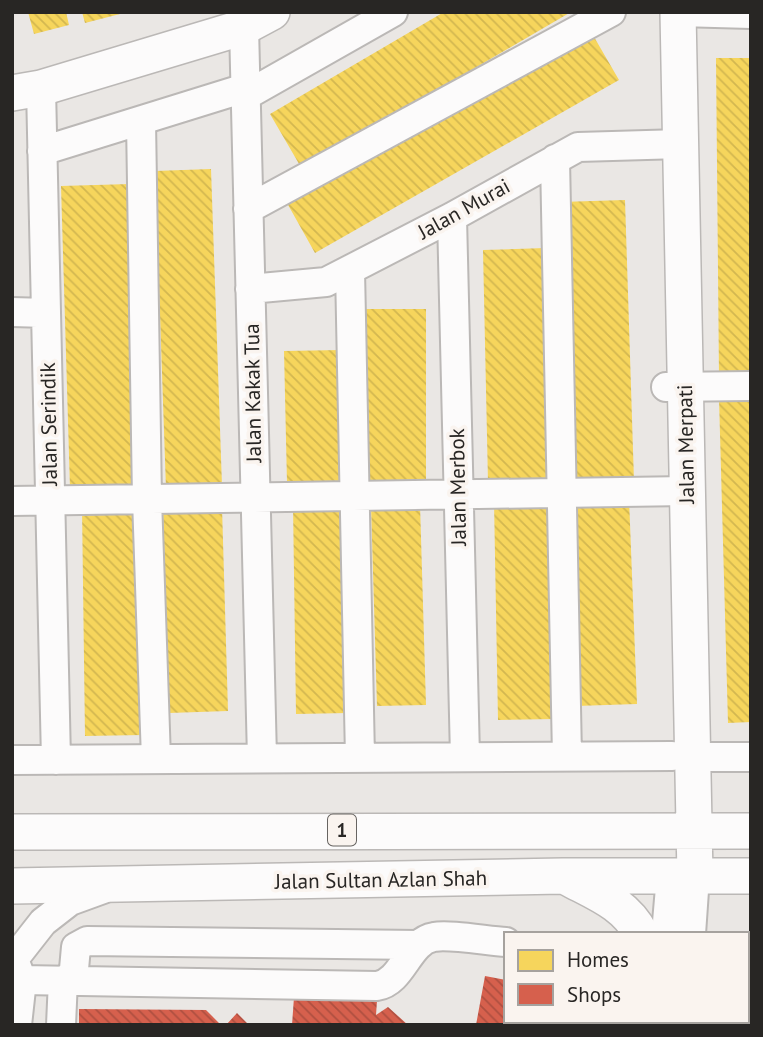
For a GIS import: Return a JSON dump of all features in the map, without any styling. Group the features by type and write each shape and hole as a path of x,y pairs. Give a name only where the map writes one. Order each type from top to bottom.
{"main road":[{"name":"Jalan Merpati","path":"671,145 678,12"},
{"name":"Jalan Merpati","path":"660,13 671,145 683,876"},
{"path":"27,90 258,20"},
{"name":"1","path":"12,832 751,831"},
{"path":"563,876 617,904 632,918 640,932"},
{"name":"Jalan Sultan Azlan Shah","path":"12,886 563,876 751,876"}],"street":[{"path":"42,151 245,92 393,12"},
{"path":"248,209 611,12"},
{"path":"660,13 751,14"},
{"name":"Jalan Kakak Tua","path":"258,20 245,92 261,758"},
{"name":"Jalan Serindik","path":"27,90 42,151 56,760"},
{"path":"141,121 147,499 156,759"},
{"name":"Jalan Murai","path":"250,289 318,284 452,217 578,147 671,145"},
{"path":"555,159 567,756"},
{"name":"Jalan Merbok","path":"452,217 465,757"},
{"path":"350,270 360,758"},
{"path":"12,312 46,313"},
{"path":"676,387 751,386"},
{"path":"12,502 677,491"},
{"path":"12,760 751,757"},
{"path":"667,932 683,876"},
{"path":"683,876 691,932"},
{"path":"18,1025 15,962 43,922 70,901 115,885"},
{"path":"15,962 68,980 382,985 390,980 418,945 433,937 504,942"},
{"path":"61,1025 76,947 87,941 418,945"}],"building: Homes":[{"path":"28,12 66,12 69,25 34,34"},
{"path":"82,12 119,12 120,14 85,23"},
{"path":"444,12 571,12 302,169 270,114"},
{"path":"590,30 619,80 315,253 287,203"},
{"path":"716,58 751,58 751,375 719,376"},
{"path":"211,169 222,486 166,488 155,171"},
{"path":"130,184 140,486 70,488 61,186"},
{"path":"625,200 634,481 569,483 560,202"},
{"path":"545,248 550,481 488,482 483,250"},
{"path":"366,309 426,309 426,481 366,481"},
{"path":"342,350 346,482 287,483 284,351"},
{"path":"751,397 751,722 728,723 719,398"},
{"path":"629,498 637,704 576,706 569,501"},
{"path":"552,500 556,719 498,720 494,501"},
{"path":"346,503 348,713 296,714 293,504"},
{"path":"420,504 426,705 377,706 371,505"},
{"path":"140,506 143,735 85,736 82,507"},
{"path":"222,507 228,711 169,713 163,509"}],"building: Shops":[{"path":"485,976 504,980 504,1023 590,1023 590,1025 476,1025"},
{"path":"294,997 377,1001 376,1015 388,1007 408,1025 292,1025"},
{"path":"79,1009 206,1010 221,1025 79,1025"},
{"path":"237,1013 249,1025 226,1025"}]}
